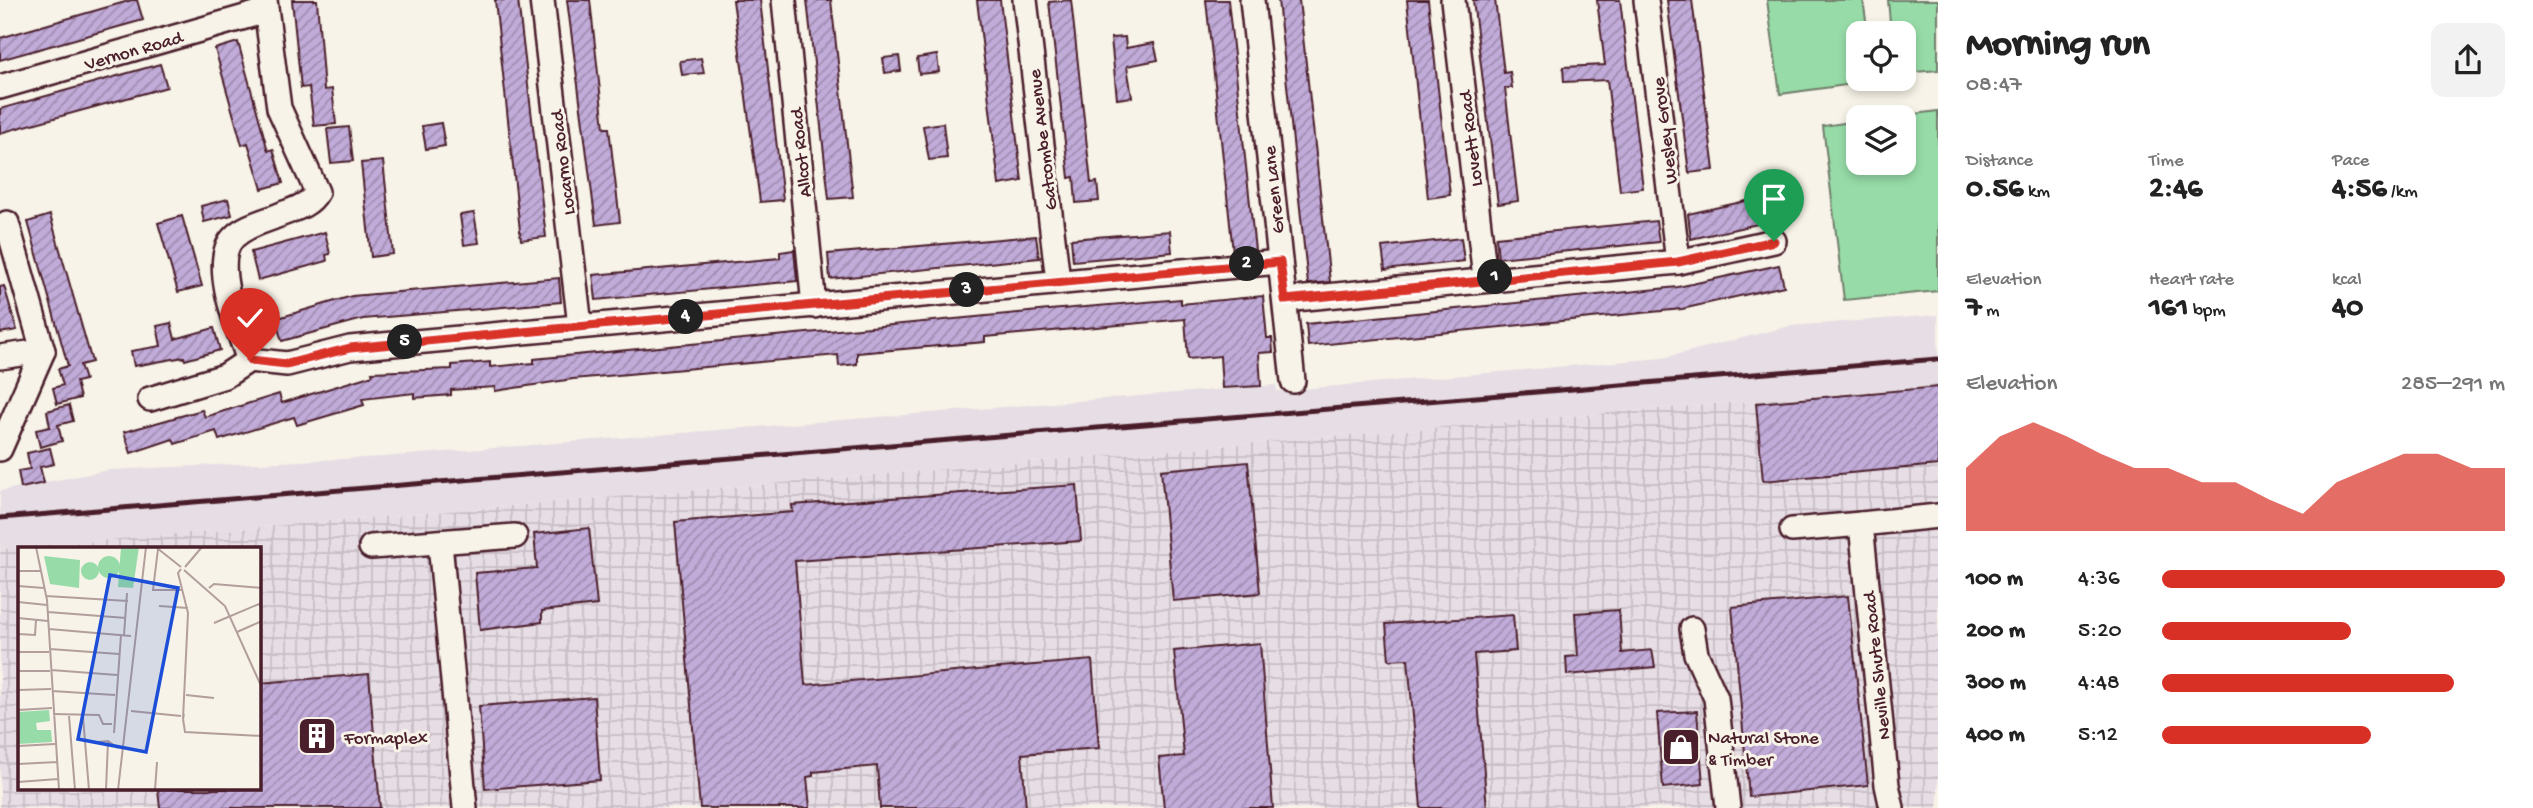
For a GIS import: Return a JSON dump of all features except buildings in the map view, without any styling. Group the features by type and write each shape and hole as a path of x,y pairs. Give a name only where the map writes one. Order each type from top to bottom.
{"street":[{"name":"Locarno Road","path":"542,0 580,326"},
{"name":"Allcot Road","path":"784,0 814,306"},
{"name":"Gatcombe Avenue","path":"1025,0 1058,281"},
{"name":"Green Lane","path":"1252,0 1293,380"},
{"name":"Lovett Road","path":"1453,0 1485,278"},
{"name":"Wesley Grove","path":"1646,0 1678,262"},
{"path":"250,360 223,272 225,254 231,240 241,231 301,207 313,199 317,192 279,108 266,6"},
{"name":"Vernon Road","path":"0,87 266,6"},
{"path":"0,449 43,351 7,223"},
{"path":"1285,300 1485,278 1678,262 1774,241"},
{"path":"150,399 225,376 250,360 287,364 350,348 1280,262"},
{"path":"0,357 43,351"},
{"path":"1792,530 1938,516"},
{"name":"Neville Shute Road","path":"1861,524 1887,785 1892,808"},
{"path":"372,547 514,536"},
{"path":"440,543 464,808"},
{"path":"1692,629 1696,654 1716,698 1728,808"}],"shaded area":[{"path":"1938,315 1938,385 0,549 0,491 109,470 383,457 1276,385 1277,391 1663,358 1790,326"},
{"path":"1938,385 1938,808 0,808 0,549 18,547 18,790 261,790 261,547 24,547"}],"green space":[{"path":"1767,0 1863,0 1866,21 1846,21 1846,85 1780,94"},
{"path":"1888,0 1938,0 1938,70 1916,72 1916,21 1890,21"},
{"path":"1938,111 1938,291 1844,300 1823,126 1846,123 1846,175 1916,175 1916,114"}],"railway":[{"path":"0,518 1938,359"}],"place":[{"name":"Formaplex","path":"317,736"},
{"name":"Natural Stone & Timber","path":"1681,747"}],"route":[{"path":"250,360 287,364 350,348 1280,262 1285,300 1485,278 1678,262 1774,241"}]}
